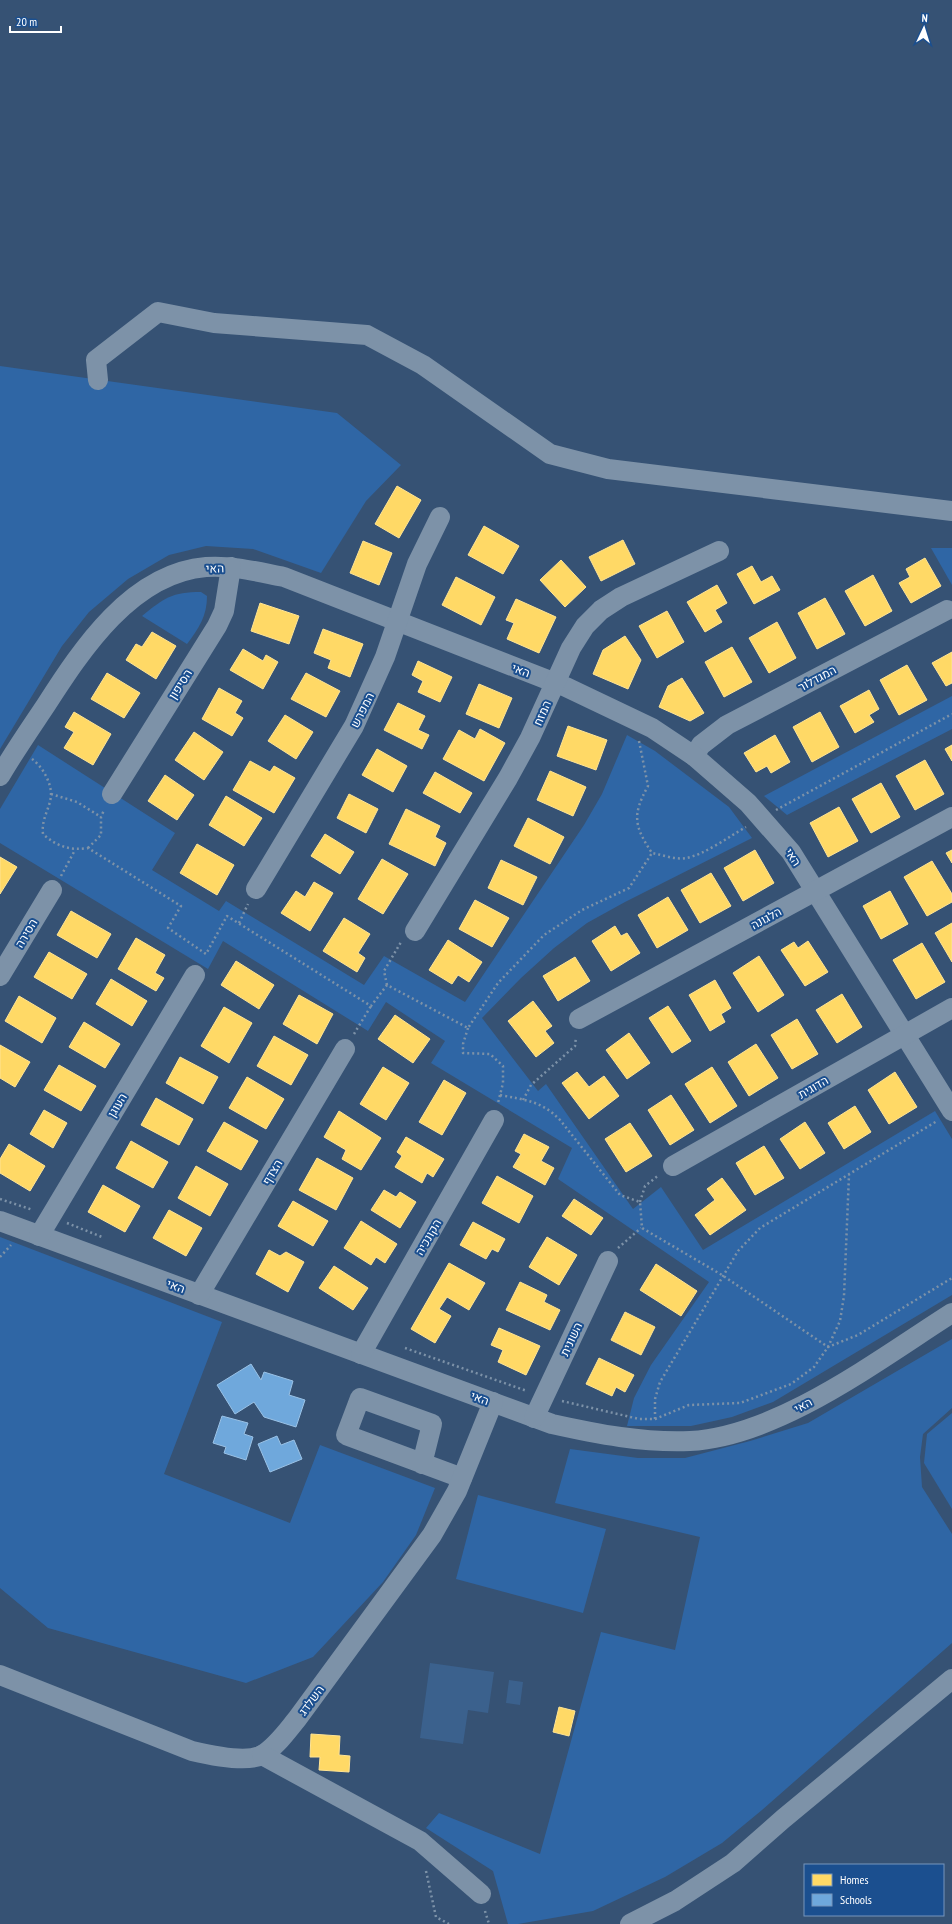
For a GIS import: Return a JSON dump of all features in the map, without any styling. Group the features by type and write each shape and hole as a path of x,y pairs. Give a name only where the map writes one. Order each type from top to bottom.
{"street":[{"path":"98,380 96,360 158,312 214,323 367,335 423,365 550,454 608,469 952,511"},
{"name":"המפרש","path":"256,889 354,726 377,676 398,622 417,564 440,517"},
{"name":"המזח","path":"415,931 508,778 530,738 571,648 585,626 601,610 621,597 720,551"},
{"name":"האי","path":"0,776 86,646 107,622 129,601 171,576 205,567 231,568 284,577 555,683 610,707 652,728 694,756 748,803 791,852 904,1035 946,1115"},
{"name":"הסיפון","path":"112,794 217,626 224,611 231,568"},
{"name":"המגדלור","path":"694,756 701,745 727,725 947,610"},
{"name":"הלגונה","path":"579,1019 952,817"},
{"name":"הסירה","path":"0,976 52,890"},
{"name":"העוגן","path":"39,1236 195,975"},
{"name":"הדוגית","path":"673,1166 952,1008"},
{"name":"הצדף","path":"199,1294 345,1049"},
{"name":"הקונכיה","path":"361,1354 494,1120"},
{"name":"האי","path":"0,1221 534,1418 552,1424 588,1432 655,1441 691,1441 721,1436 785,1415 841,1384 952,1313"},
{"name":"השונית","path":"534,1418 608,1261"},
{"name":"השלדג","path":"262,1755 279,1740 297,1719 405,1574 432,1535 462,1478 493,1402"},
{"path":"422,1464 462,1478"},
{"path":"0,1675 192,1751 217,1757 242,1758 262,1755 420,1841 481,1894"},
{"path":"630,1924 675,1901 733,1863 783,1819 952,1679"}],"path":[{"path":"17,749 38,763 44,772 51,794 42,825 43,834 53,843 76,850 88,848 101,835 101,817 112,794"},
{"path":"51,794 77,802 101,817"},
{"path":"88,848 181,906 168,928 206,954 228,916 371,1006"},
{"path":"52,890 76,850"},
{"path":"494,1120 503,1083 503,1066 490,1054 463,1053 463,1044 468,1028 498,983 544,935 582,910 629,888 652,853"},
{"path":"345,1049 371,1006 387,985 384,971 403,937 415,931"},
{"path":"387,985 468,1028"},
{"path":"523,1100 531,1085 575,1046 579,1019"},
{"path":"500,1095 538,1103 550,1110 560,1120 620,1195 640,1202"},
{"path":"655,1441 655,1399 660,1382 722,1275 738,1251 760,1228 946,1115"},
{"path":"642,1228 640,1202 645,1186 652,1179 673,1166"},
{"path":"401,1347 544,1397 639,1419 655,1419 690,1405 740,1403 791,1384 814,1366 828,1347 840,1321 844,1296 849,1175"},
{"path":"0,1199 108,1239"},
{"path":"642,1228 722,1275 828,1347"},
{"path":"608,1261 619,1246 642,1228"},
{"path":"828,1347 858,1335 952,1278"},
{"path":"420,1841 436,1917 449,1924"}],"shaded area":[{"path":"0,366 337,413 401,465 366,501 321,573 253,549 206,546 169,555 128,579 89,612 62,646 0,749"},
{"path":"931,548 952,548 952,585"},
{"path":"201,592 207,596 206,610 199,627 187,644 142,616 169,597 183,593"},
{"path":"952,696 952,729 787,815 764,796"},
{"path":"627,735 655,751 729,807 752,838 625,902 587,923 554,948 521,978 482,1018 538,1091 546,1084 633,1209 661,1187 703,1250 935,1111 952,1139 952,1295 773,1402 732,1417 691,1426 627,1426 634,1398 651,1365 709,1282 558,1179 572,1148 431,1063 445,1041 386,1002 368,1031 223,941 208,969 0,843 0,809 38,745 175,833 152,870 219,911 226,901 364,985 384,956 465,1002 584,825 602,794"},
{"path":"0,1237 222,1322 164,1474 290,1523 320,1445 435,1488 416,1535 383,1582 313,1657 246,1683 48,1628 0,1588"},
{"path":"952,1339 952,1408 923,1434 920,1457 922,1487 952,1534 952,1643 762,1810 722,1843 665,1877 593,1911 518,1924 508,1924 493,1871 426,1828 439,1813 540,1854 601,1632 675,1650 700,1537 555,1503 570,1449 638,1458 685,1458 750,1441 808,1423"},
{"path":"952,1413 952,1509 924,1463 927,1434"},
{"path":"478,1495 606,1529 583,1613 456,1579"},
{"path":"430,1663 494,1672 488,1713 468,1710 463,1744 420,1738"},
{"path":"509,1680 523,1682 520,1705 506,1703"}],"building: Homes":[{"path":"397,486 421,500 399,538 375,524"},
{"path":"484,526 519,546 503,574 468,555"},
{"path":"623,540 635,564 601,581 589,557"},
{"path":"363,541 392,553 379,585 350,573"},
{"path":"925,558 941,586 911,603 899,583 910,577 906,569"},
{"path":"561,560 586,587 565,607 540,580"},
{"path":"752,566 761,582 772,576 780,590 754,604 737,574"},
{"path":"873,575 892,611 865,626 845,591"},
{"path":"456,577 495,597 481,625 442,605"},
{"path":"717,585 727,603 715,610 722,622 705,632 687,602"},
{"path":"825,598 845,634 817,649 798,613"},
{"path":"516,599 556,617 539,653 507,639 514,623 506,620"},
{"path":"260,603 299,616 289,644 251,631"},
{"path":"667,611 684,642 657,658 639,626"},
{"path":"777,622 796,658 769,673 749,638"},
{"path":"323,629 363,644 350,677 328,668 331,660 314,653"},
{"path":"152,632 176,646 156,679 126,660 136,644 142,647"},
{"path":"625,636 641,660 628,689 593,674 603,650"},
{"path":"732,647 752,682 724,697 705,662"},
{"path":"243,649 263,661 266,655 278,662 263,689 230,670"},
{"path":"952,652 952,683 946,686 932,663"},
{"path":"418,661 452,677 440,702 418,692 423,681 412,675"},
{"path":"907,665 927,700 899,715 880,680"},
{"path":"107,673 140,693 124,718 91,699"},
{"path":"306,673 340,691 326,717 291,699"},
{"path":"682,678 704,713 690,721 659,707 668,686"},
{"path":"479,684 512,698 499,728 466,714"},
{"path":"219,688 242,701 235,713 243,718 232,736 202,719"},
{"path":"869,690 879,709 869,715 874,722 855,733 840,706"},
{"path":"398,703 425,716 418,730 429,735 422,749 384,730"},
{"path":"74,712 111,734 93,765 64,748 74,732 65,727"},
{"path":"820,712 839,747 812,762 793,727"},
{"path":"285,715 313,732 296,759 268,741"},
{"path":"568,726 607,740 596,770 557,756"},
{"path":"480,729 505,743 484,781 443,759 459,730 475,739"},
{"path":"194,732 223,752 204,780 175,760"},
{"path":"775,735 790,762 771,773 767,766 756,772 744,753"},
{"path":"952,745 952,761 945,749"},
{"path":"377,749 407,766 393,792 362,775"},
{"path":"925,760 944,794 915,810 896,776"},
{"path":"250,761 270,772 274,766 295,778 274,813 233,790"},
{"path":"550,771 586,787 573,816 537,800"},
{"path":"435,772 472,793 460,813 423,793"},
{"path":"165,775 194,795 177,820 148,801"},
{"path":"881,783 900,817 871,833 852,799"},
{"path":"349,794 378,809 366,833 337,818"},
{"path":"226,796 262,818 244,846 209,825"},
{"path":"839,807 858,841 828,857 810,823"},
{"path":"406,809 440,826 435,837 446,843 435,866 389,844"},
{"path":"528,818 564,837 550,864 514,846"},
{"path":"325,834 354,852 340,874 311,856"},
{"path":"197,844 234,865 217,895 180,873"},
{"path":"755,850 774,883 743,901 724,868"},
{"path":"952,850 952,863 946,853"},
{"path":"0,857 17,867 0,894"},
{"path":"382,859 408,874 383,914 358,899"},
{"path":"501,860 537,877 523,905 488,888"},
{"path":"932,861 952,894 952,902 927,916 904,877"},
{"path":"711,873 731,906 700,923 681,890"},
{"path":"314,882 333,893 310,931 281,913 296,891 305,897"},
{"path":"890,891 908,924 881,939 863,906"},
{"path":"668,897 688,930 657,948 638,915"},
{"path":"475,900 509,918 492,947 459,929"},
{"path":"71,911 111,934 97,958 57,935"},
{"path":"344,918 370,934 358,953 365,958 357,972 323,951"},
{"path":"952,923 952,962 935,933"},
{"path":"615,926 621,936 627,933 640,953 611,971 592,941"},
{"path":"136,938 165,955 155,973 164,978 156,991 118,969"},
{"path":"448,940 482,962 469,982 458,975 452,984 429,970"},
{"path":"808,941 828,972 805,986 781,950 794,942 798,948"},
{"path":"922,943 945,982 916,999 893,960"},
{"path":"49,952 87,974 72,999 34,977"},
{"path":"759,956 784,995 758,1012 733,973"},
{"path":"575,957 590,981 558,1001 543,976"},
{"path":"236,961 274,985 259,1009 221,985"},
{"path":"111,979 147,1001 132,1026 96,1004"},
{"path":"715,980 731,1008 721,1014 725,1022 710,1031 689,995"},
{"path":"842,994 862,1027 837,1043 816,1010"},
{"path":"299,995 333,1014 317,1044 283,1024"},
{"path":"19,996 56,1018 42,1043 5,1021"},
{"path":"533,1001 552,1026 545,1031 554,1043 536,1057 508,1021"},
{"path":"668,1006 691,1041 672,1053 649,1018"},
{"path":"224,1007 252,1023 229,1063 201,1046"},
{"path":"395,1015 430,1039 413,1063 378,1039"},
{"path":"797,1019 818,1054 792,1069 771,1035"},
{"path":"84,1022 120,1044 105,1068 69,1047"},
{"path":"629,1033 650,1063 627,1079 606,1050"},
{"path":"274,1036 308,1055 291,1085 257,1066"},
{"path":"756,1044 778,1078 749,1096 728,1062"},
{"path":"0,1045 30,1062 15,1087 0,1078"},
{"path":"180,1057 218,1077 203,1104 166,1083"},
{"path":"59,1065 96,1086 81,1111 44,1090"},
{"path":"383,1067 409,1083 386,1120 360,1104"},
{"path":"712,1067 737,1106 710,1123 685,1084"},
{"path":"577,1072 589,1087 604,1076 619,1096 589,1119 562,1083"},
{"path":"895,1072 917,1107 889,1124 868,1090"},
{"path":"247,1077 284,1099 266,1129 229,1108"},
{"path":"444,1080 466,1093 442,1135 419,1122"},
{"path":"671,1095 694,1130 670,1145 648,1110"},
{"path":"156,1098 193,1119 179,1145 141,1125"},
{"path":"855,1106 871,1132 844,1149 828,1123"},
{"path":"44,1110 67,1123 53,1148 30,1134"},
{"path":"339,1111 381,1138 361,1170 342,1159 346,1150 324,1137"},
{"path":"224,1122 258,1141 241,1170 207,1151"},
{"path":"805,1122 825,1153 800,1169 780,1139"},
{"path":"630,1123 652,1156 626,1172 605,1139"},
{"path":"524,1134 549,1147 541,1161 554,1168 545,1185 513,1167 521,1154 515,1151"},
{"path":"406,1137 444,1159 433,1177 427,1173 422,1183 395,1167 402,1156 397,1152"},
{"path":"131,1141 168,1162 153,1188 116,1168"},
{"path":"9,1144 45,1166 30,1191 0,1173 0,1159"},
{"path":"764,1146 784,1178 755,1195 736,1163"},
{"path":"317,1158 353,1178 336,1210 299,1190"},
{"path":"196,1166 228,1184 210,1216 178,1198"},
{"path":"497,1176 533,1196 519,1223 482,1203"},
{"path":"722,1178 746,1210 710,1235 695,1215 715,1200 707,1189"},
{"path":"103,1185 140,1206 125,1232 88,1212"},
{"path":"384,1190 396,1197 400,1192 416,1202 400,1228 371,1210"},
{"path":"574,1199 603,1218 591,1235 562,1216"},
{"path":"293,1201 328,1221 313,1246 278,1226"},
{"path":"169,1210 202,1228 186,1256 153,1238"},
{"path":"361,1221 397,1244 385,1263 376,1257 371,1265 344,1248"},
{"path":"473,1222 505,1239 498,1252 492,1249 486,1259 460,1245"},
{"path":"547,1237 577,1255 559,1285 529,1267"},
{"path":"269,1250 280,1256 286,1252 304,1262 288,1292 256,1274"},
{"path":"449,1263 485,1283 469,1310 447,1297 439,1309 451,1316 435,1343 411,1329"},
{"path":"656,1264 697,1291 681,1316 640,1290"},
{"path":"334,1266 368,1288 353,1310 319,1288"},
{"path":"520,1282 547,1295 544,1302 560,1310 550,1330 506,1310"},
{"path":"625,1312 655,1327 641,1355 611,1340"},
{"path":"499,1328 540,1346 526,1375 498,1362 503,1350 491,1345"},
{"path":"599,1358 634,1375 625,1392 616,1387 612,1396 586,1384"},
{"path":"559,1707 575,1711 569,1736 553,1732"},
{"path":"311,1734 340,1736 339,1755 350,1756 349,1772 319,1770 320,1757 310,1757"}],"building: Schools":[{"path":"251,1364 261,1380 264,1372 293,1381 289,1395 305,1400 296,1427 264,1417 254,1402 235,1414 217,1385"},
{"path":"222,1416 248,1423 244,1434 253,1437 246,1460 224,1453 226,1447 213,1443"},
{"path":"277,1436 281,1445 294,1440 302,1459 270,1472 258,1444"}]}
